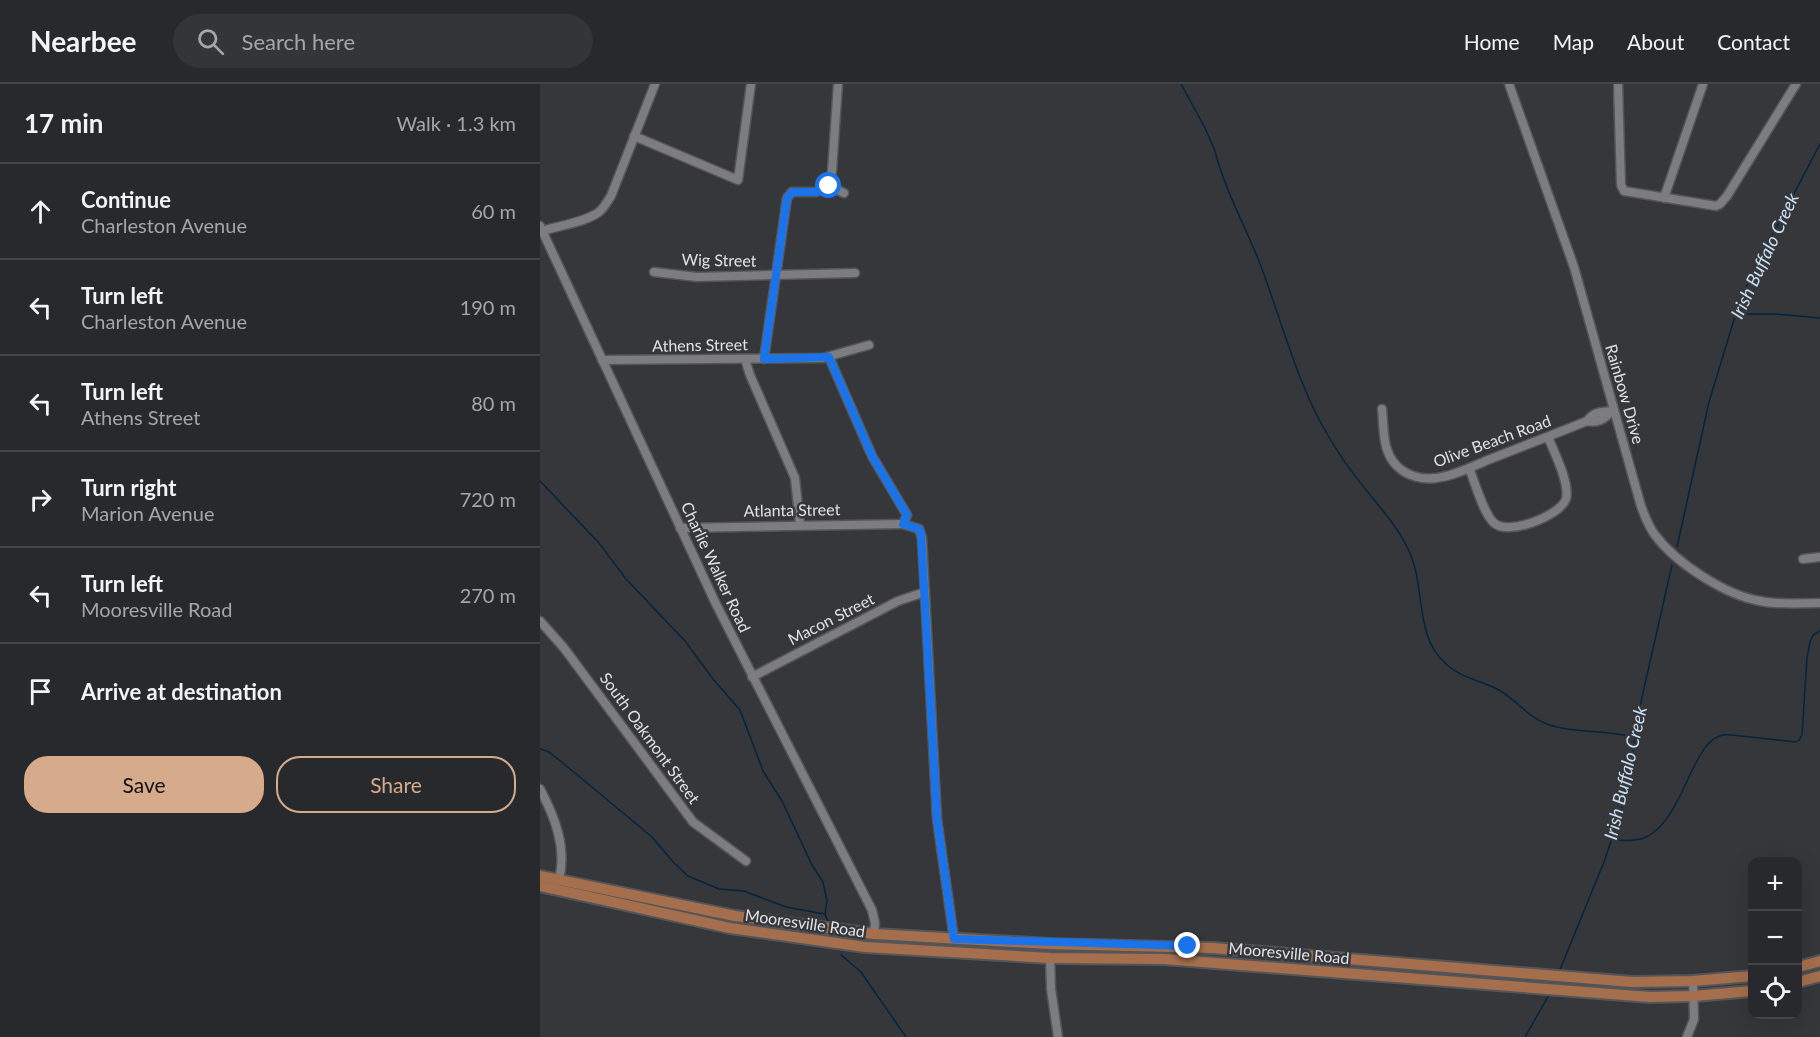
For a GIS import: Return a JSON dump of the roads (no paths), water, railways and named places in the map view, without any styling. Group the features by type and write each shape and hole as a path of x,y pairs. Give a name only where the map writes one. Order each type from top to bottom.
{"main road":[{"name":"Mooresville Road","path":"541,880 554,884 559,880 735,916 874,933 969,940 1188,946 1642,982 1748,976"},
{"name":"Mooresville Road","path":"541,880 573,893 730,928 884,948 1050,958 1164,959 1650,997 1748,991"},
{"path":"573,893 583,891 613,895 624,893"},
{"path":"792,937 800,933 861,940 868,939 874,933"},
{"path":"884,948 887,942 955,944 969,940"},
{"path":"1256,965 1257,951"},
{"path":"1802,966 1820,961"},
{"path":"1802,981 1820,976"}],"street":[{"path":"541,228 587,218 600,211 611,196 655,84"},
{"path":"634,136 738,180 751,84"},
{"path":"829,186 838,84"},
{"name":"Rainbow Drive","path":"1509,84 1574,267 1612,411 1641,506 1655,535 1671,552 1708,579 1737,595 1772,603 1820,603"},
{"path":"1618,84 1621,184 1624,191 1716,206 1720,204 1796,84"},
{"path":"1664,198 1703,84"},
{"path":"764,359 774,275 788,194 816,192 829,186 844,193"},
{"name":"Charlie Walker Road","path":"541,228 752,677 872,910 875,923 874,933"},
{"name":"Wig Street","path":"654,272 697,277 855,273"},
{"name":"Athens Street","path":"602,360 829,357 869,345"},
{"path":"829,357 872,456 907,515 903,524 919,529 921,533 937,819 954,939"},
{"path":"745,359 795,478 800,525"},
{"name":"Olive Beach Road","path":"1382,409 1384,440 1389,456 1397,466 1410,475 1434,479 1469,468 1587,421 1594,422 1607,417 1612,411"},
{"path":"1469,468 1494,523 1502,527 1518,527 1556,512 1565,499 1567,492 1565,482 1548,437"},
{"name":"Atlanta Street","path":"680,528 903,524"},
{"path":"1803,559 1820,557"},
{"name":"Macon Street","path":"752,677 898,601 925,592"},
{"name":"South Oakmont Street","path":"540,621 564,648 693,822 746,861"},
{"path":"540,789 560,839 559,880"},
{"path":"541,880 554,872 561,862"},
{"path":"858,931 872,917"},
{"path":"1050,958 1051,989 1058,1037"},
{"path":"1687,1037 1694,1019 1693,981"}],"waterway":[{"path":"1181,84 1215,151 1228,190 1265,277 1294,363 1312,405 1338,452 1392,522 1409,551 1414,565 1425,626 1436,653 1452,669 1499,690 1534,717 1547,724 1636,738"},
{"name":"Irish Buffalo Creek","path":"1677,547 1709,402 1739,303 1820,144"},
{"path":"1737,314 1775,314 1820,318"},
{"path":"540,481 599,543 626,579 685,641 740,710 763,771 782,801 812,865 823,882 827,901 825,914 828,922"},
{"name":"Irish Buffalo Creek","path":"1559,972 1604,862 1625,796 1642,697 1672,565"},
{"path":"1612,840 1640,839 1658,829 1679,799 1695,765 1712,740 1723,735 1796,742 1799,740 1802,735 1810,642 1813,635 1820,631"},
{"path":"540,749 549,752 652,837 688,876 719,889 744,891 786,907 824,914"},
{"path":"841,955 861,972 906,1037"},
{"name":"Irish Buffalo Creek","path":"1525,1037 1550,993"}]}
